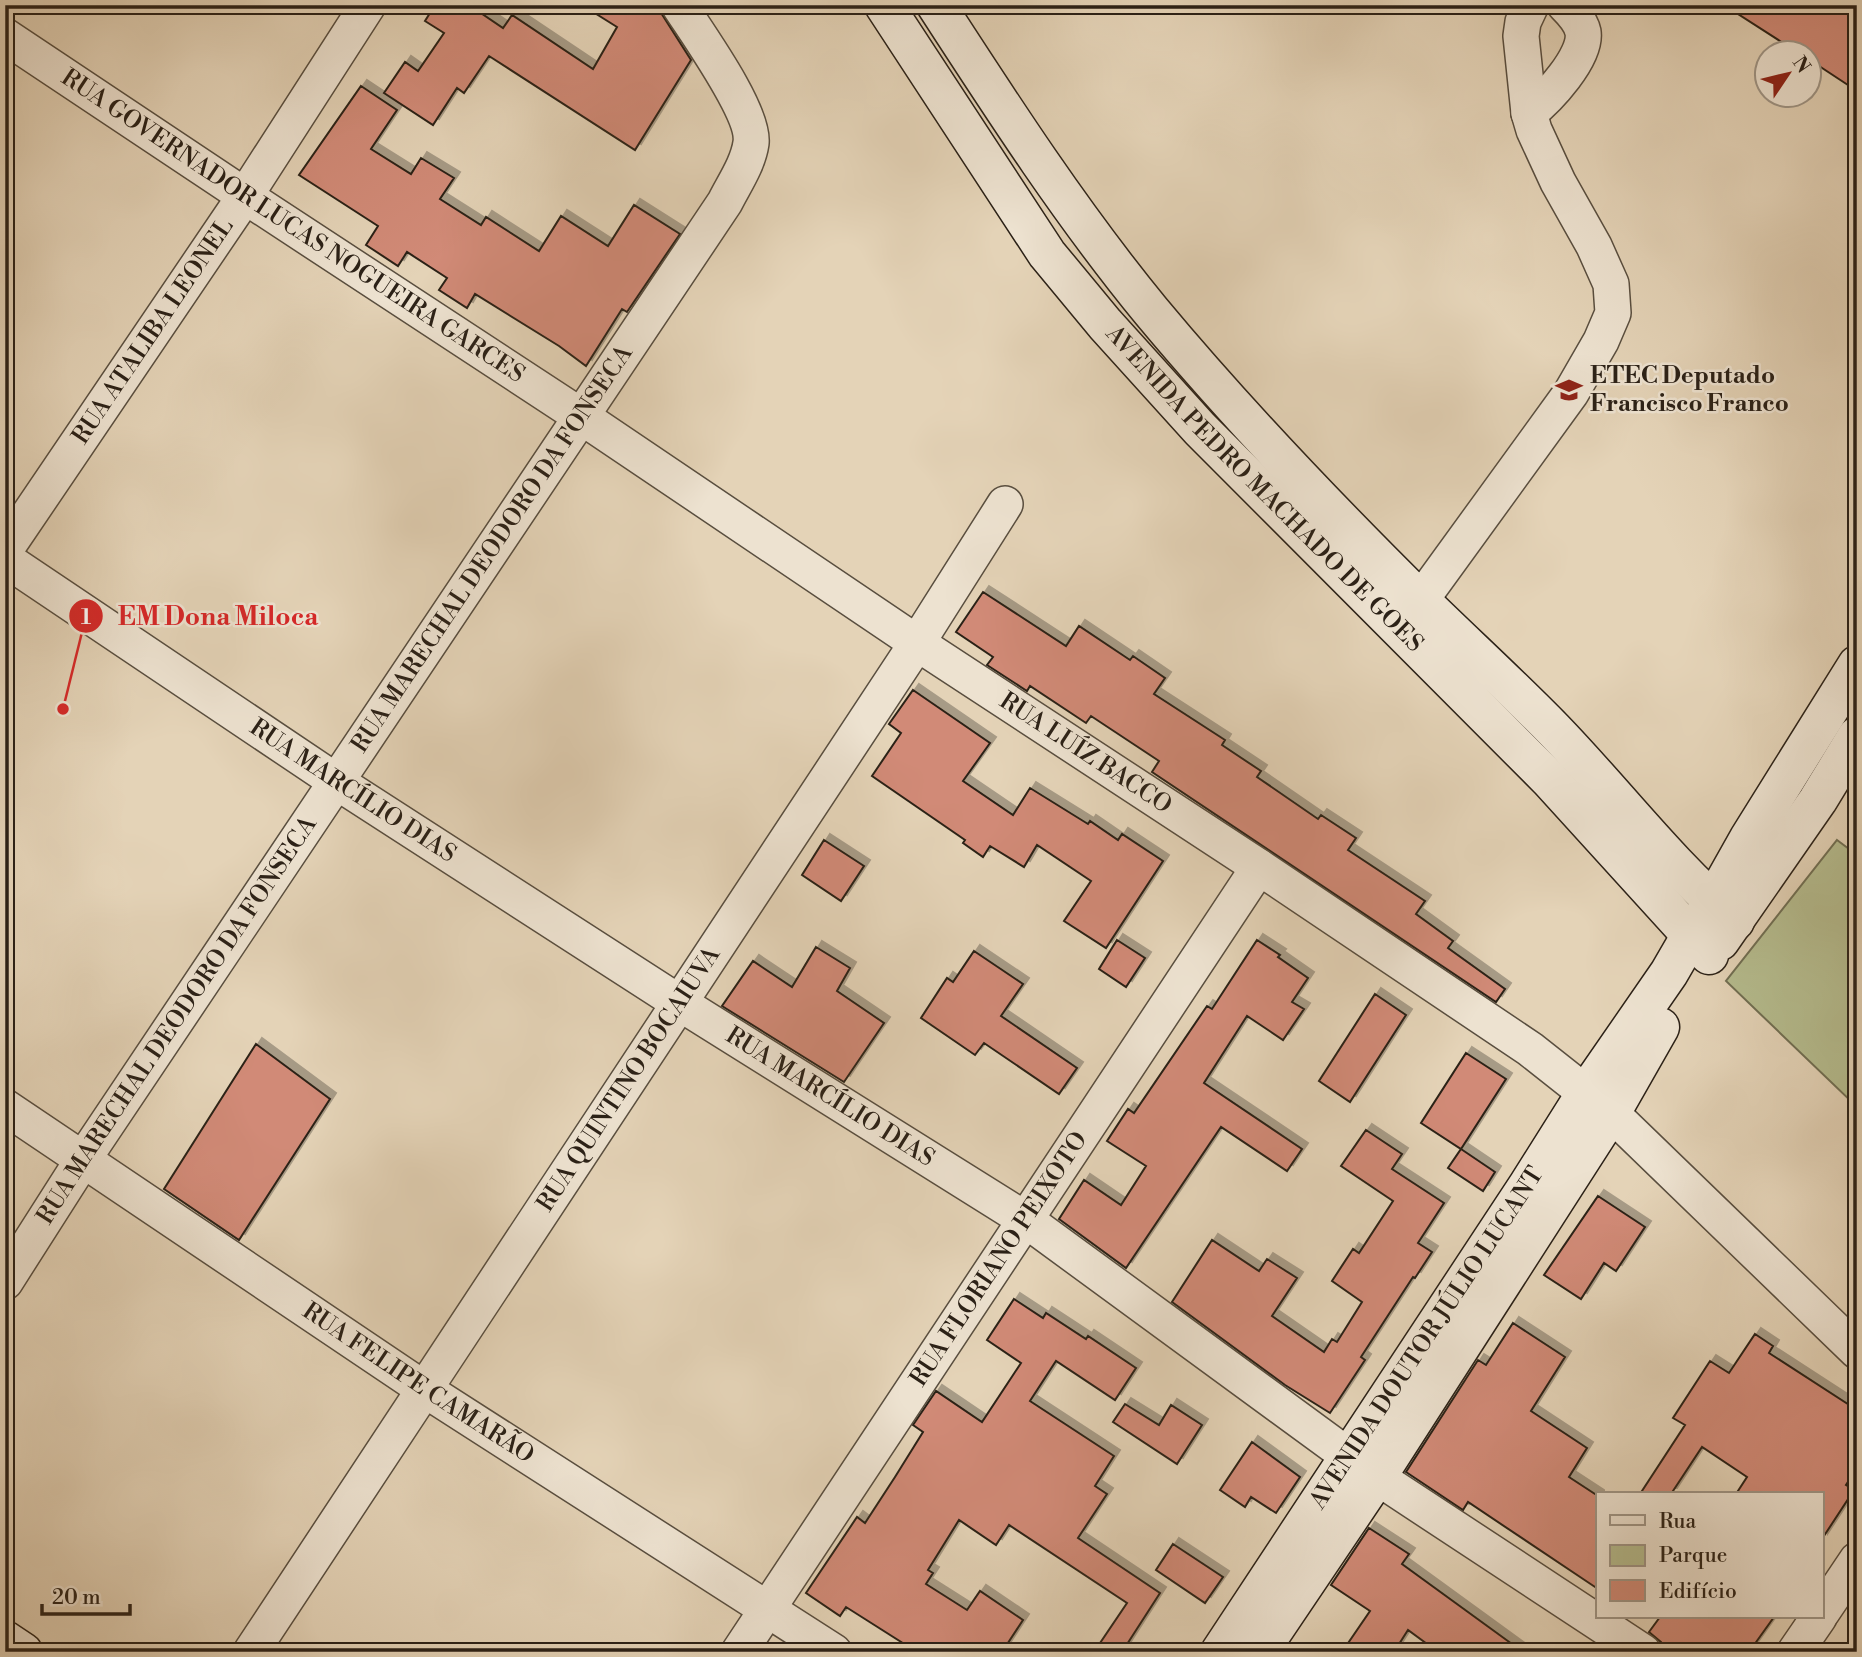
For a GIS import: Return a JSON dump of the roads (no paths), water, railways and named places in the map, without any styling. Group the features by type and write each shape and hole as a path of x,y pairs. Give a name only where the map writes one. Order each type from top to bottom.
{"street":[{"name":"RUA ATALIBA LEONEL","path":"5,550 244,196 368,5"},
{"name":"RUA MARECHAL DEODORO DA FONSECA","path":"5,1282 84,1158 725,202 746,160 751,141 750,125 737,98 679,5"},
{"name":"AVENIDA PEDRO MACHADO DE GOES","path":"884,5 1047,254 1105,324 1200,429 1549,779 1700,945"},
{"name":"AVENIDA PEDRO MACHADO DE GOES","path":"936,5 1056,186 1151,311 1219,390 1420,601 1554,731 1724,911"},
{"path":"1420,601 1571,393 1601,341 1613,313 1611,285 1594,246 1558,183 1534,130 1521,36 1523,22 1531,5"},
{"path":"1530,113 1560,84 1583,40 1580,26 1565,5"},
{"name":"RUA GOVERNADOR LUCAS NOGUEIRA GARCES","path":"5,36 582,417"},
{"name":"RUA LUÍZ BACCO","path":"582,417 917,643 1530,1049 1598,1103 1857,1350"},
{"name":"RUA QUINTINO BOCAIUVA","path":"251,1652 917,643 1005,504"},
{"name":"RUA MARCÍLIO DIAS","path":"5,559 337,782 678,1002 1027,1220 1363,1466 1643,1652"},
{"path":"1724,911 1749,838 1857,665"},
{"path":"1724,911 1818,800 1857,736"},
{"name":"RUA FLORIANO PEIXOTO","path":"739,1652 1259,867"},
{"name":"AVENIDA DOUTOR JÚLIO LUCANT","path":"1259,1652 1363,1466 1520,1197 1598,1103 1643,1031 1669,973 1700,945 1724,911"},
{"name":"RUA FELIPE CAMARÃO","path":"5,1107 424,1389 834,1652"},
{"name":"AVENIDA DOUTOR JÚLIO LUCANT","path":"1220,1652 1363,1466"},
{"path":"1824,1609 1857,1560"},
{"path":"1796,1652 1818,1618"},
{"path":"5,1640 23,1652"}],"place":[{"name":"ETEC Deputado Francisco Franco","path":"1569,390"},
{"name":"EM Dona Miloca","path":"63,709"}]}
